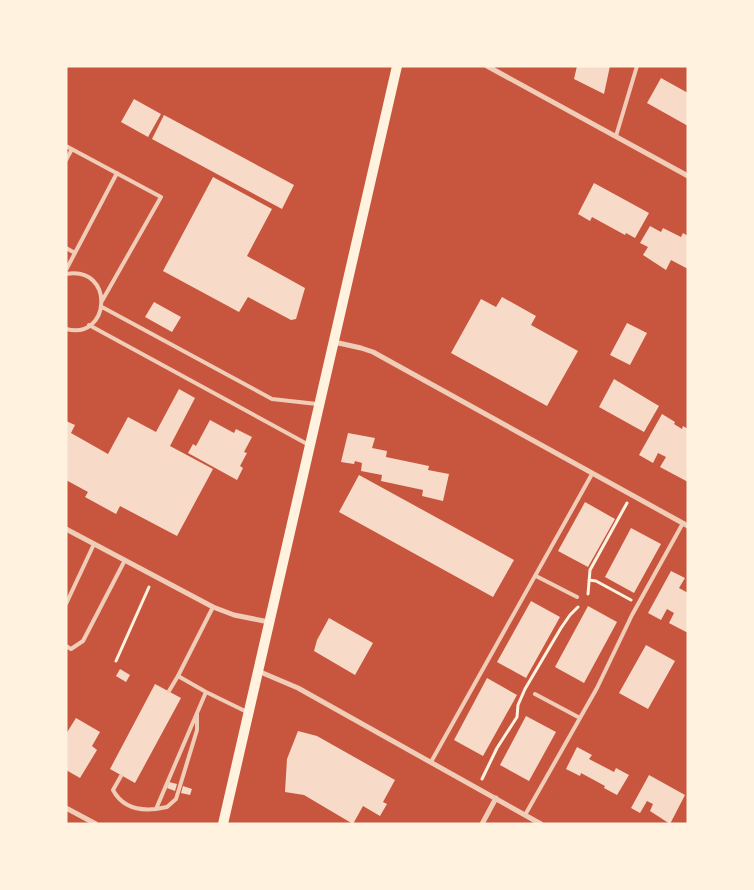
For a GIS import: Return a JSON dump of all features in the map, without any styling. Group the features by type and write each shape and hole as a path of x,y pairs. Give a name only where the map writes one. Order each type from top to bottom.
{"main road":[{"path":"223,824 398,66"}],"street":[{"path":"487,66 688,176"},
{"path":"334,342 373,352 685,524"},
{"path":"66,529 213,607 234,615 270,622"},
{"path":"258,671 298,688 541,824"},
{"path":"482,824 496,798"},
{"path":"66,808 96,824"}],"lane":[{"path":"616,136 637,66"},
{"path":"66,146 161,196 102,301"},
{"path":"66,160 72,149"},
{"path":"66,270 117,173"},
{"path":"66,248 75,253"},
{"path":"66,274 81,274 89,277 100,290 102,301 100,314 90,325 81,329 66,329"},
{"path":"102,307 272,399 319,404"},
{"path":"90,325 310,445"},
{"path":"431,762 592,474"},
{"path":"525,815 611,661 638,604 685,524"},
{"path":"66,604 94,544"},
{"path":"66,646 71,649 83,640 125,560"},
{"path":"536,576 577,597"},
{"path":"169,691 213,607"},
{"path":"178,676 249,713"},
{"path":"156,809 206,692"},
{"path":"535,694 580,718"},
{"path":"121,776 113,790 118,799 141,810 167,807 176,799 197,730 197,712"}],"path":[{"path":"587,596 590,570 631,495"},
{"path":"589,580 596,581 638,604"},
{"path":"116,661 149,587"},
{"path":"478,789 497,748 517,717 518,705 525,689 570,614 580,606"}],"building":[{"path":"577,66 610,66 604,94 574,79"},
{"path":"661,78 688,93 688,126 647,103"},
{"path":"134,99 161,114 148,137 121,122"},
{"path":"164,115 294,185 282,209 152,139"},
{"path":"213,177 272,209 247,256 305,288 296,319 291,320 248,297 239,312 163,271"},
{"path":"594,183 649,213 635,238 626,233 625,235 592,217 590,221 578,214"},
{"path":"650,226 661,232 663,228 681,237 683,233 688,236 688,269 671,260 666,270 643,255 648,247 640,243"},
{"path":"502,297 536,316 531,325 578,351 547,406 451,353 481,299 496,307"},
{"path":"154,302 181,317 172,332 145,317"},
{"path":"627,323 647,333 630,365 610,355"},
{"path":"614,379 659,406 644,432 599,407"},
{"path":"179,389 195,398 170,446 213,469 177,536 120,506 116,514 85,497 88,492 66,480 66,421 75,425 71,433 108,454 128,417 156,432"},
{"path":"662,414 682,429 683,426 688,429 688,482 660,467 666,457 658,453 653,463 639,455"},
{"path":"210,420 234,433 236,429 252,437 244,452 247,453 240,466 243,468 237,480 188,453 193,444 196,446"},
{"path":"348,433 375,438 372,448 387,451 386,457 429,466 428,470 449,474 443,501 422,496 423,490 381,481 382,475 361,471 362,463 355,461 354,464 341,462"},
{"path":"359,475 514,560 493,597 339,512"},
{"path":"585,502 615,519 588,567 558,551"},
{"path":"631,528 661,544 634,593 605,577"},
{"path":"671,571 685,578 679,588 688,593 688,633 669,623 674,613 667,609 661,620 648,613"},
{"path":"531,601 560,617 526,678 497,662"},
{"path":"588,606 617,622 584,683 555,667"},
{"path":"329,618 373,643 355,675 314,651 317,640"},
{"path":"646,645 675,661 648,709 619,693"},
{"path":"120,669 130,675 126,682 116,676"},
{"path":"487,678 517,695 483,756 454,740"},
{"path":"155,684 181,698 135,783 110,769"},
{"path":"526,716 556,732 529,781 500,765"},
{"path":"76,718 100,732 92,746 97,750 80,778 66,770 66,734"},
{"path":"298,731 317,736 395,780 383,802 387,804 380,816 363,806 353,824 304,795 285,792 287,759"},
{"path":"577,747 592,755 589,759 614,772 616,768 629,775 617,795 581,773 580,776 566,769"},
{"path":"649,775 685,795 670,824 650,811 653,804 647,801 640,813 631,808"},
{"path":"169,782 177,784 175,791 167,788"},
{"path":"183,786 192,789 190,795 181,793"}]}
